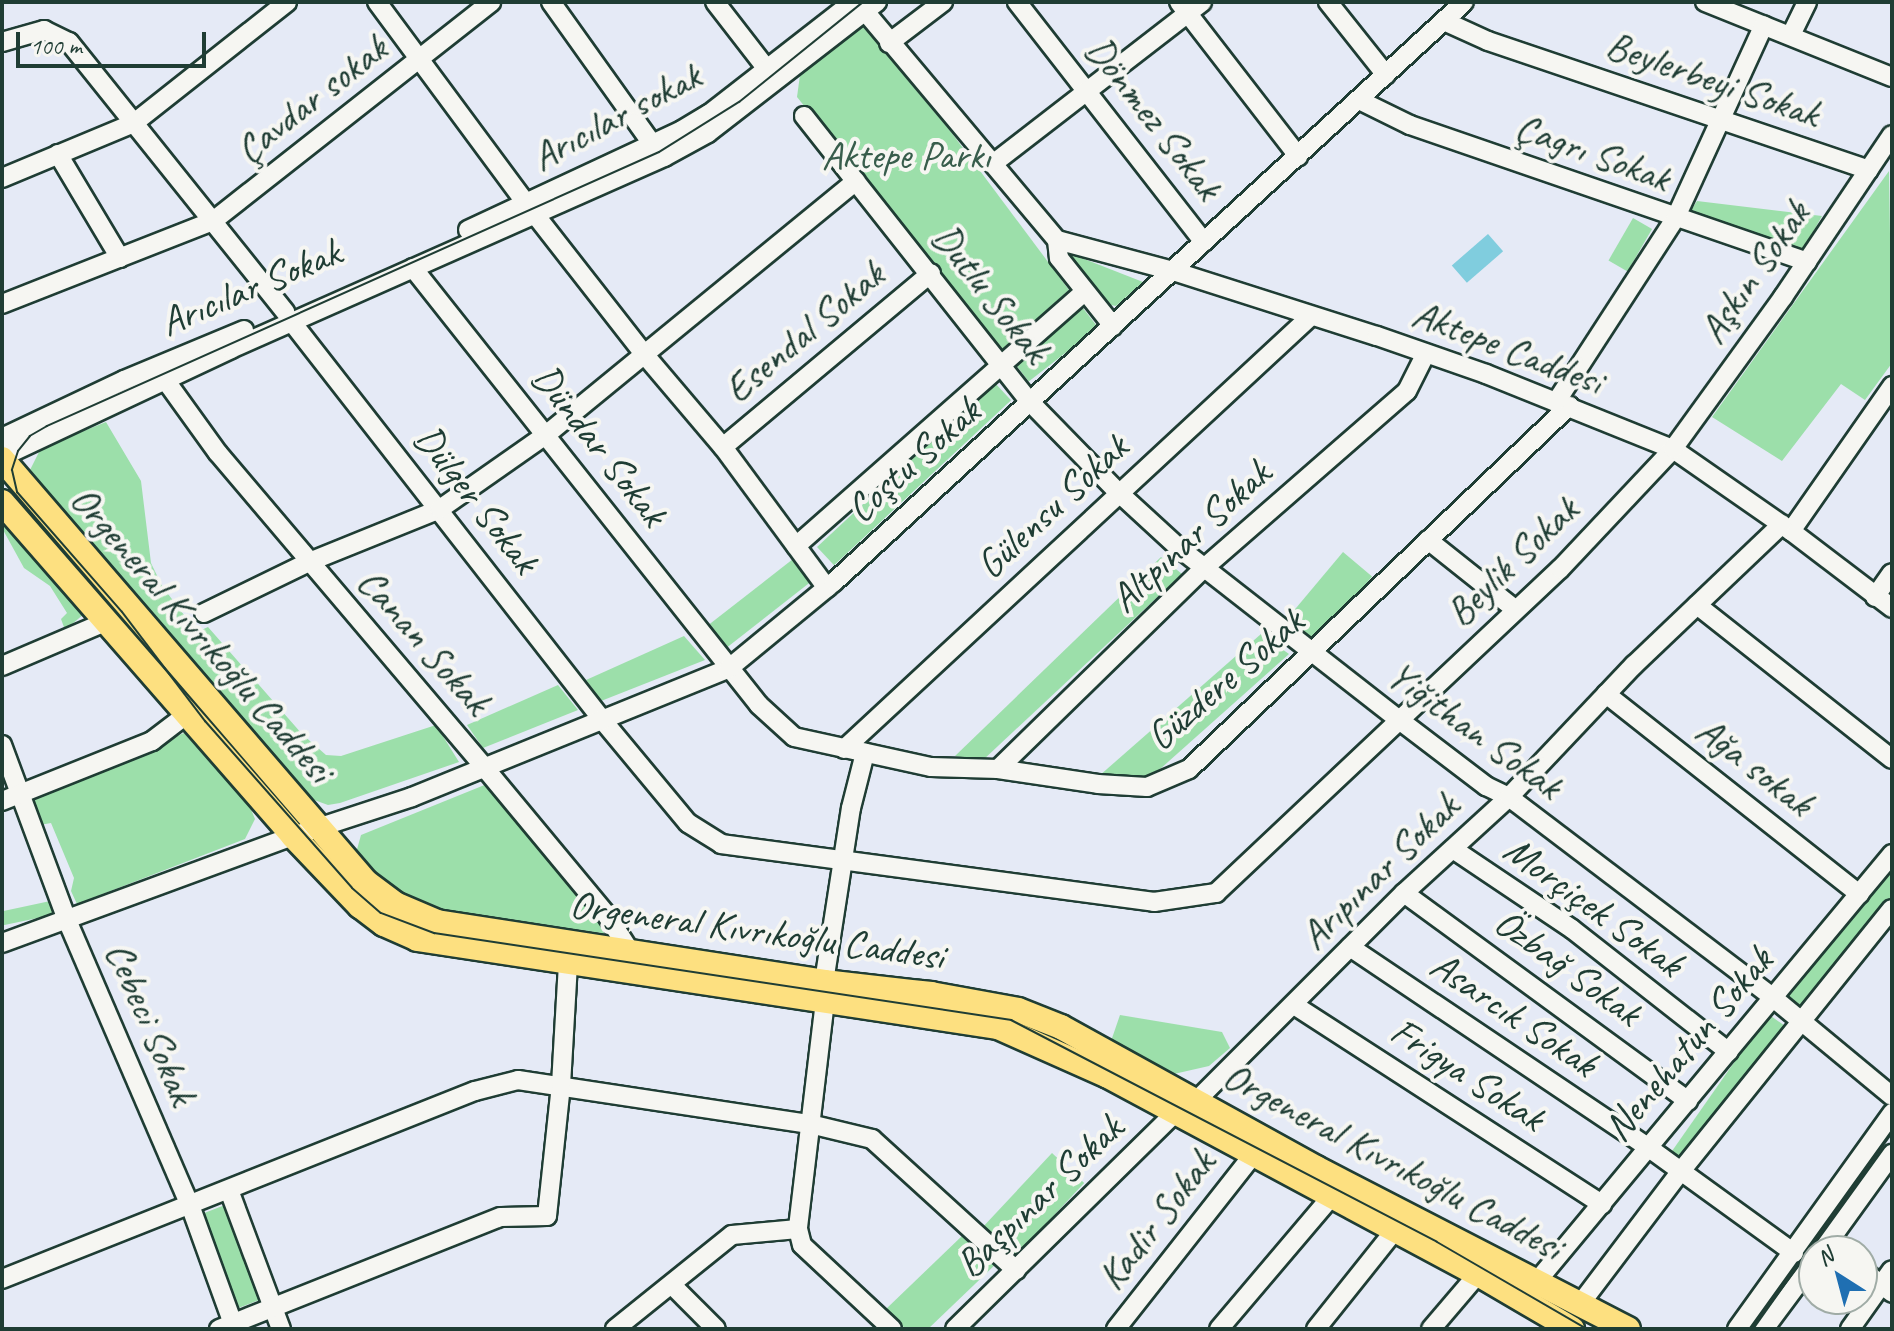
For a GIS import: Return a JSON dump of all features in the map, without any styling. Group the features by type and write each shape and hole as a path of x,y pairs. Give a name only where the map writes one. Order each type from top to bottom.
{"main road":[{"name":"Orgeneral Kıvrıkoğlu Caddesi","path":"2,458 366,882 395,904 437,922 630,951 824,991 931,994 1018,1010 1061,1027 1316,1168 1628,1329"},
{"path":"2,502 293,836 360,906 395,929 417,939 568,962 824,991 998,1027 1108,1076 1252,1156 1478,1274 1544,1323 1572,1329"}],"street":[{"path":"2,178 134,123 287,2"},
{"path":"377,2 644,354 723,447 827,588"},
{"name":"Çavdar sokak","path":"213,221 491,2"},
{"path":"551,2 653,145"},
{"path":"715,2 767,69"},
{"path":"889,43 943,2"},
{"name":"Dönmez Sokak","path":"1017,2 1204,242"},
{"path":"1328,2 1386,75"},
{"name":"Coştu Sokak","path":"2,943 293,836 412,797 604,722 728,669 827,588 1464,2"},
{"path":"1705,2 1892,77"},
{"path":"1791,35 1807,2"},
{"path":"2,458 166,381 288,317 413,268 531,208 664,157 708,133 863,4 889,43 935,92 1057,240 1059,258 1113,326"},
{"name":"Arıcılar sokak","path":"531,208 709,114 767,69 863,4"},
{"path":"994,163 1189,6 1298,156"},
{"name":"Beylerbeyi Sokak","path":"1444,21 1488,41 1869,170"},
{"name":"Güzdere Sokak","path":"728,669 794,737 844,749 931,767 998,769 1098,784 1147,787 1189,769 1428,540 1563,404 1675,219 1764,25"},
{"name":"Dülger Sokak","path":"2,42 44,30 69,42 440,509 604,722 688,823 721,844 842,862"},
{"name":"Çagrı Sokak","path":"1359,100 1410,125 1675,219 1767,246 1807,262"},
{"name":"Dutlu Sokak","path":"804,116 1031,403"},
{"name":"Aşkın Sokak","path":"1673,449 1889,146"},
{"path":"58,154 120,258"},
{"path":"204,613 309,562 440,509 547,434 856,181"},
{"name":"Arıcılar Sokak","path":"2,438 124,380 288,317 531,208"},
{"path":"2,304 213,221"},
{"name":"Aktepe Caddesi","path":"1057,240 1173,271 1426,353 1673,449 1787,527 1892,608"},
{"name":"Dündar Sokak","path":"413,268 547,434 728,669"},
{"name":"Esendal Sokak","path":"723,447 931,273"},
{"path":"796,546 1085,291"},
{"name":"Gülensu Sokak","path":"844,749 1311,316"},
{"name":"Altpınar Sokak","path":"998,769 1204,568 1407,391 1426,353"},
{"name":"Canan Sokak","path":"166,381 218,453 606,914 630,951"},
{"name":"Arıpınar Sokak","path":"1196,1101 1404,893 1509,797 1606,694 1697,605 1787,527 1892,386"},
{"name":"Yiğithan Sokak","path":"1031,403 1118,492 1204,568 1486,786 1509,797 1771,996 1892,1096"},
{"name":"Beylik Sokak","path":"842,862 977,876 1154,902 1216,893 1516,610 1673,449"},
{"path":"1428,540 1516,610"},
{"path":"1875,597 1892,573"},
{"path":"1697,605 1892,759"},
{"path":"2,666 105,622"},
{"name":"Ağa sokak","path":"1606,694 1859,894"},
{"path":"2,801 152,741 186,715"},
{"name":"Cebeci Sokak","path":"2,745 67,920 190,1205 229,1327"},
{"path":"865,753 842,862 824,991 798,1229 802,1245 892,1329"},
{"name":"Morçiçek Sokak","path":"1453,849 1572,929 1729,1052"},
{"name":"Nenehatun Sokak","path":"1538,1280 1892,854"},
{"name":"Özbağ Sokak","path":"1404,893 1688,1101"},
{"path":"1581,1303 1681,1171 1892,909"},
{"name":"Asarcık Sokak","path":"1350,947 1649,1148 1794,1253"},
{"path":"229,1327 501,1217 547,1216 561,1085 568,962"},
{"name":"Frigya Sokak","path":"1294,1005 1602,1204"},
{"path":"2,1279 475,1091 518,1080 810,1124 872,1139 1016,1270"},
{"path":"1737,1329 1892,1113"},
{"name":"Başpınar Sokak","path":"955,1329 1174,1114"},
{"path":"1837,1235 1892,1154"},
{"name":"Kadir Sokak","path":"1116,1329 1252,1156"},
{"path":"229,1190 281,1329"},
{"path":"1219,1329 1331,1197"},
{"path":"615,1329 732,1235 798,1229"},
{"path":"1316,1329 1395,1230"},
{"path":"1431,1329 1478,1274"},
{"path":"1764,1329 1798,1283"},
{"path":"1850,1329 1889,1283"},
{"path":"672,1285 716,1329"}],"green space":[{"name":"Aktepe Parkı","path":"861,24 951,132 1069,290 1001,351 797,97 800,75"},
{"path":"1889,171 1892,363 1865,400 1841,384 1782,461 1712,417"},
{"path":"1697,201 1822,216 1803,250 1688,215"},
{"path":"1633,218 1652,229 1628,271 1608,260"},
{"path":"1069,253 1143,282 1116,306 1100,303 1062,256"},
{"path":"1079,303 1098,327 1029,382 1010,357"},
{"path":"994,382 1011,400 834,565 817,547"},
{"path":"106,422 141,481 151,563 162,586 197,632 208,627 302,734 326,755 341,756 436,725 459,762 340,803 328,805 306,797 29,472 41,448"},
{"path":"2,518 84,614 65,630 61,619 67,613 50,586 24,568 2,528"},
{"path":"1343,552 1372,576 1315,645 1286,620"},
{"path":"1161,557 1182,574 982,761 955,756"},
{"path":"793,559 811,582 725,649 707,626"},
{"path":"1261,634 1289,654 1159,770 1142,780 1099,776"},
{"path":"684,636 705,660 601,701 586,680"},
{"path":"558,685 578,710 483,748 467,725"},
{"path":"184,733 250,807 255,819 245,839 77,904 71,891 74,878 51,823 40,825 28,798"},
{"path":"487,784 608,934 429,908 384,884 356,853 361,835"},
{"path":"1892,862 1892,900 1803,1009 1783,995"},
{"path":"55,900 58,914 2,926 2,911"},
{"path":"1768,1014 1788,1028 1688,1170 1668,1157"},
{"path":"1120,1015 1222,1032 1230,1048 1209,1066 1165,1076 1110,1044"},
{"path":"1052,1153 1084,1183 1015,1258 982,1228"},
{"path":"225,1205 261,1299 238,1308 202,1214"},
{"path":"963,1235 998,1262 928,1329 906,1329 885,1310"}],"water":[{"path":"1488,234 1503,251 1467,283 1452,265"}],"tram line":[{"path":"863,2 739,102 659,152 47,426 30,436 18,451 12,470 17,492 122,612 205,721 352,888 381,913 434,933 1011,1020 1437,1242 1587,1329"},
{"path":"1753,1329 1892,1133"}]}
